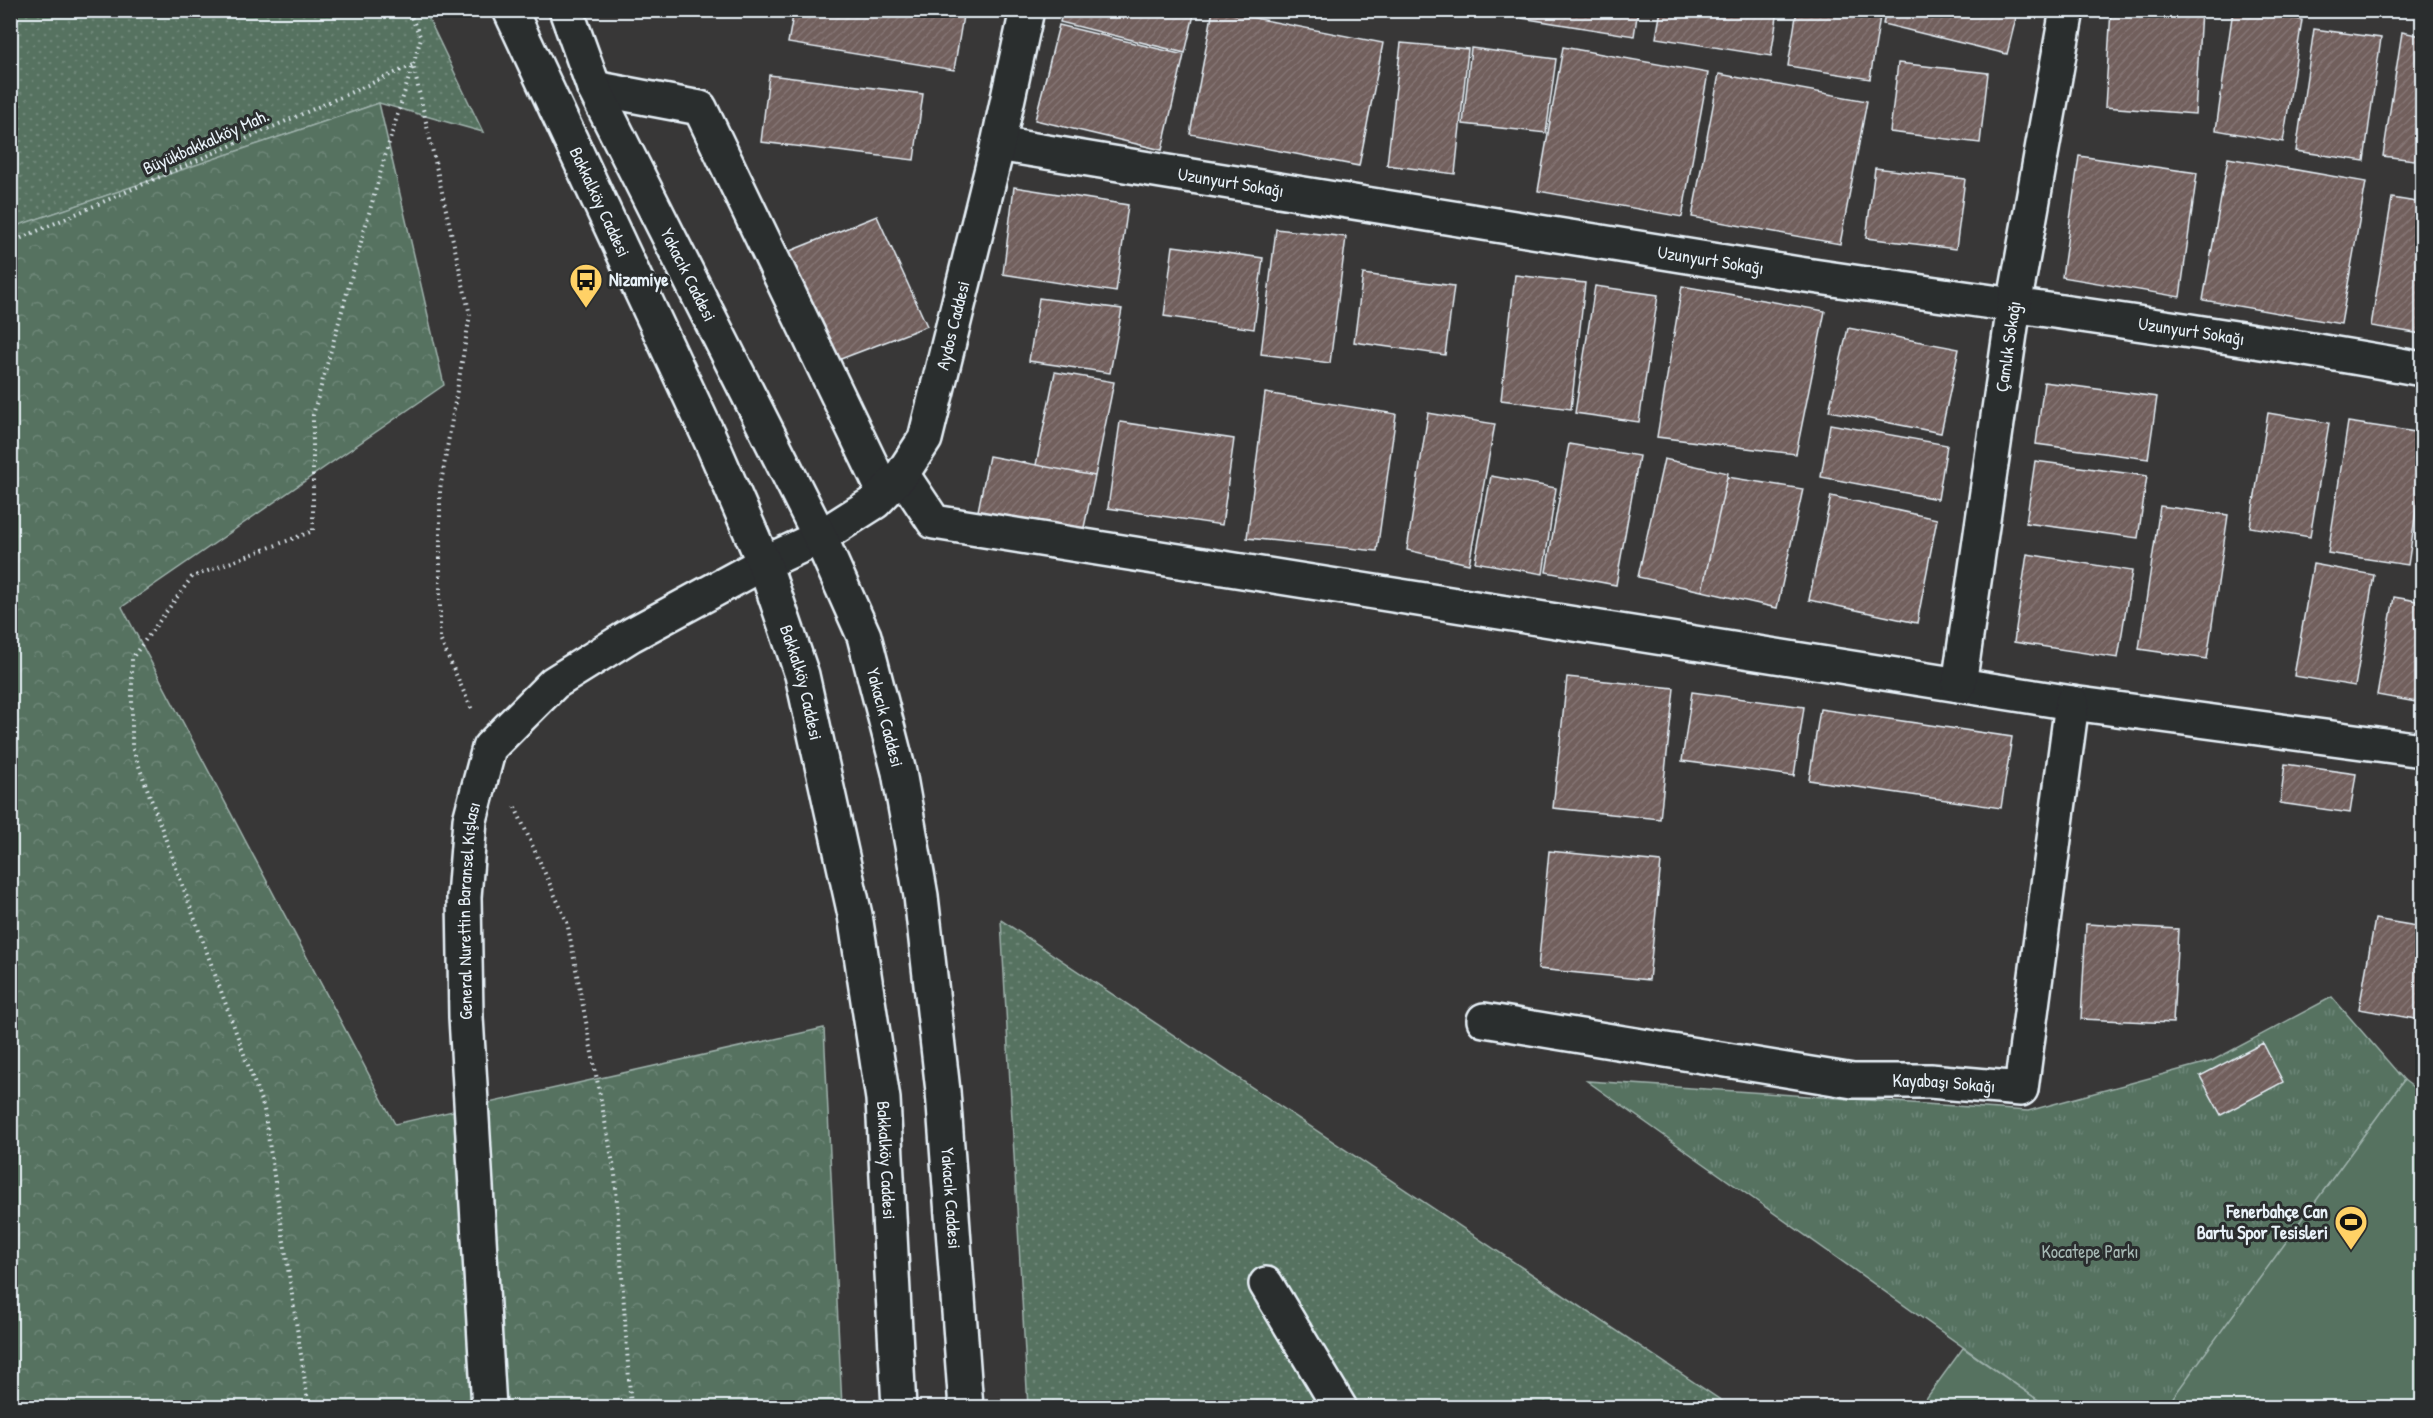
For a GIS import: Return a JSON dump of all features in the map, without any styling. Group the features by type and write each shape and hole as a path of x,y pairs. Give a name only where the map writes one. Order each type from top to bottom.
{"street":[{"name":"Bakkalköy Caddesi","path":"510,10 711,441 764,563 802,675 855,915 883,1099 899,1407"},
{"name":"Yakacık Caddesi","path":"567,10 594,88 820,537 864,636 899,772 921,896 943,1091 966,1407"},
{"name":"Aydos Caddesi","path":"764,563 820,537 875,502 893,483 925,439 998,144 1027,10"},
{"name":"Çamlık Sokağı","path":"1959,685 2014,306 2067,10"},
{"path":"594,88 700,108 893,483 934,522 2072,703 2422,750"},
{"name":"Uzunyurt Sokağı","path":"998,144 1605,244 2292,346 2422,369"},
{"name":"General Nurettin Baransel Kışlası","path":"489,1407 466,1017 464,897 470,820 489,748 554,683 631,634 764,563"},
{"name":"Kayabaşı Sokağı","path":"1484,1020 1853,1082 1930,1082 2020,1089 2072,703"},
{"path":"1266,1284 1340,1407"}],"path":[{"path":"309,1407 264,1109 132,747 132,658 192,577 313,531 313,415 421,38 408,10"},
{"name":"Büyükbakkalköy Mah.","path":"10,243 413,65"}],"green space":[{"path":"10,11 425,11 483,132 379,103 11,228"},
{"path":"379,103 444,385 122,607 395,1124 824,1028 842,1407 11,1407 10,228"},
{"path":"1001,920 1731,1407 1028,1407"},
{"name":"Kocatepe Parkı","path":"2332,997 2404,1080 2166,1408 2048,1407 1587,1081 2028,1111 2212,1061"},
{"name":"Fenerbahçe Can Bartu Spor Tesisleri","path":"2404,1080 2422,1094 2422,1407 2166,1407"},
{"path":"1963,1348 2048,1407 1920,1407"}],"building":[{"path":"794,10 964,10 954,70 788,43"},
{"path":"1063,10 1195,10 1185,53 1060,22"},
{"path":"1213,10 1383,43 1359,166 1190,134"},
{"path":"1465,10 1520,10 1519,18"},
{"path":"1523,10 1638,10 1634,36 1522,18"},
{"path":"1661,10 1778,10 1771,56 1656,38"},
{"path":"1797,10 1881,10 1870,79 1788,66"},
{"path":"1886,10 2018,10 2007,54 1883,24"},
{"path":"2111,10 2201,10 2195,114 2105,107"},
{"path":"2233,10 2249,10 2302,20 2283,142 2216,130"},
{"path":"1059,25 1184,55 1162,150 1035,120"},
{"path":"2314,29 2381,38 2364,161 2296,151"},
{"path":"2402,32 2422,36 2422,161 2383,156"},
{"path":"1401,43 1468,49 1455,174 1387,165"},
{"path":"1563,47 1708,73 1682,217 1538,191"},
{"path":"1471,48 1556,59 1546,133 1463,124"},
{"path":"1898,63 1988,73 1980,143 1890,132"},
{"path":"1719,74 1867,101 1840,244 1692,217"},
{"path":"769,75 923,94 914,160 761,142"},
{"path":"2079,156 2197,173 2180,297 2062,277"},
{"path":"2228,158 2366,182 2341,324 2203,300"},
{"path":"1875,168 1965,179 1956,249 1866,238"},
{"path":"1014,187 1128,205 1116,292 1003,274"},
{"path":"2392,198 2422,203 2422,334 2371,326"},
{"path":"877,216 927,326 838,360 785,253"},
{"path":"1276,229 1346,237 1330,363 1261,354"},
{"path":"1173,246 1263,258 1254,329 1164,316"},
{"path":"1363,274 1454,286 1445,355 1354,342"},
{"path":"1515,275 1585,283 1571,409 1501,400"},
{"path":"1595,286 1658,295 1639,422 1575,413"},
{"path":"1682,286 1825,311 1796,454 1657,437"},
{"path":"1039,298 1122,309 1110,373 1029,361"},
{"path":"1848,328 1959,349 1941,433 1829,411"},
{"path":"1055,372 1114,382 1095,476 1036,465"},
{"path":"2044,382 2157,397 2148,459 2036,444"},
{"path":"1265,393 1396,414 1377,551 1247,538"},
{"path":"1428,413 1495,424 1469,564 1407,550"},
{"path":"2268,413 2329,423 2310,537 2250,527"},
{"path":"1120,422 1234,439 1222,525 1108,508"},
{"path":"2348,422 2422,433 2422,471 2408,565 2328,553"},
{"path":"1830,424 1947,445 1938,499 1821,477"},
{"path":"1569,444 1639,456 1616,585 1546,572"},
{"path":"989,456 1095,476 1083,532 978,511"},
{"path":"1664,459 1728,473 1702,591 1638,577"},
{"path":"2035,461 2147,476 2138,538 2026,523"},
{"path":"1491,476 1556,488 1543,574 1475,562"},
{"path":"1727,477 1803,489 1777,608 1702,591"},
{"path":"1831,496 1937,519 1917,623 1809,600"},
{"path":"2160,506 2228,515 2207,659 2139,649"},
{"path":"2027,554 2132,571 2118,658 2014,642"},
{"path":"2313,564 2374,575 2355,686 2294,676"},
{"path":"2394,597 2422,602 2422,703 2377,695"},
{"path":"1567,677 1674,688 1660,819 1553,808"},
{"path":"1692,692 1804,707 1794,776 1682,761"},
{"path":"1820,709 2012,737 2001,808 1809,780"},
{"path":"2285,764 2356,774 2350,813 2280,803"},
{"path":"1549,851 1661,862 1649,980 1538,969"},
{"path":"2375,919 2422,927 2422,1020 2359,1009"},
{"path":"2086,924 2178,929 2173,1023 2081,1019"},
{"path":"2263,1043 2283,1082 2221,1115 2200,1076"}],"place":[{"name":"Nizamiye","path":"586,309"},
{"name":"Fenerbahçe Can Bartu Spor Tesisleri","path":"2351,1251"}]}
